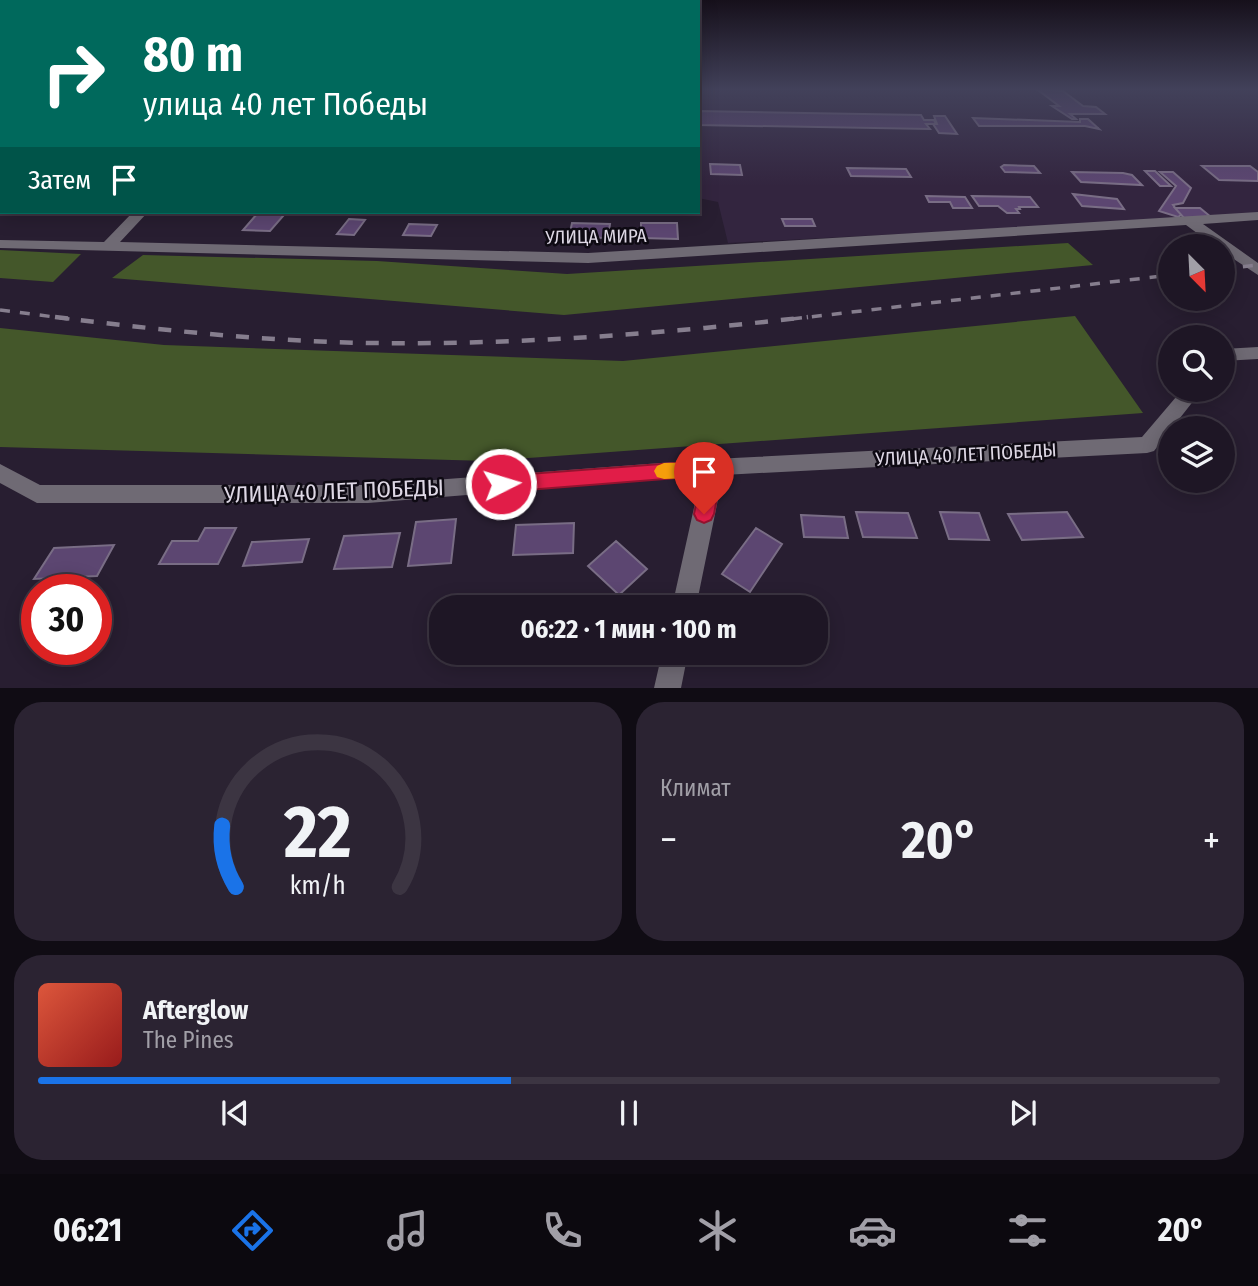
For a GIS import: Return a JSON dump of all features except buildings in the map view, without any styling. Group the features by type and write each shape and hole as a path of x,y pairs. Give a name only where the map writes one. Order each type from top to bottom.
{"street":[{"path":"106,248 139,214"},
{"name":"УЛИЦА МИРА","path":"0,244 588,258 1258,216"},
{"path":"1191,222 1258,270"},
{"path":"1235,354 1258,353"},
{"name":"УЛИЦА 40 ЛЕТ ПОБЕДЫ","path":"0,473 37,494 368,494 714,467 1147,445 1183,402"},
{"path":"687,595 714,467"},
{"path":"667,688 672,665"}],"shaded area":[{"path":"700,121 1258,121 1258,215 728,243 718,202 700,198"}],"green space":[{"path":"1068,243 1093,265 564,315 112,278 143,255 377,261 567,274"},
{"path":"0,250 81,254 53,282 0,278"},
{"path":"1075,316 1143,413 487,461 0,447 0,328 164,345 623,361"}],"railway":[{"path":"1236,268 1258,265"},
{"path":"792,319 1158,277"},
{"path":"0,310 70,319"},
{"path":"55,317 250,337 368,343 588,337 808,317"}],"slow traffic":[{"path":"664,471 714,467 713,469"}],"route":[{"path":"501,484 714,467 704,514"}]}
